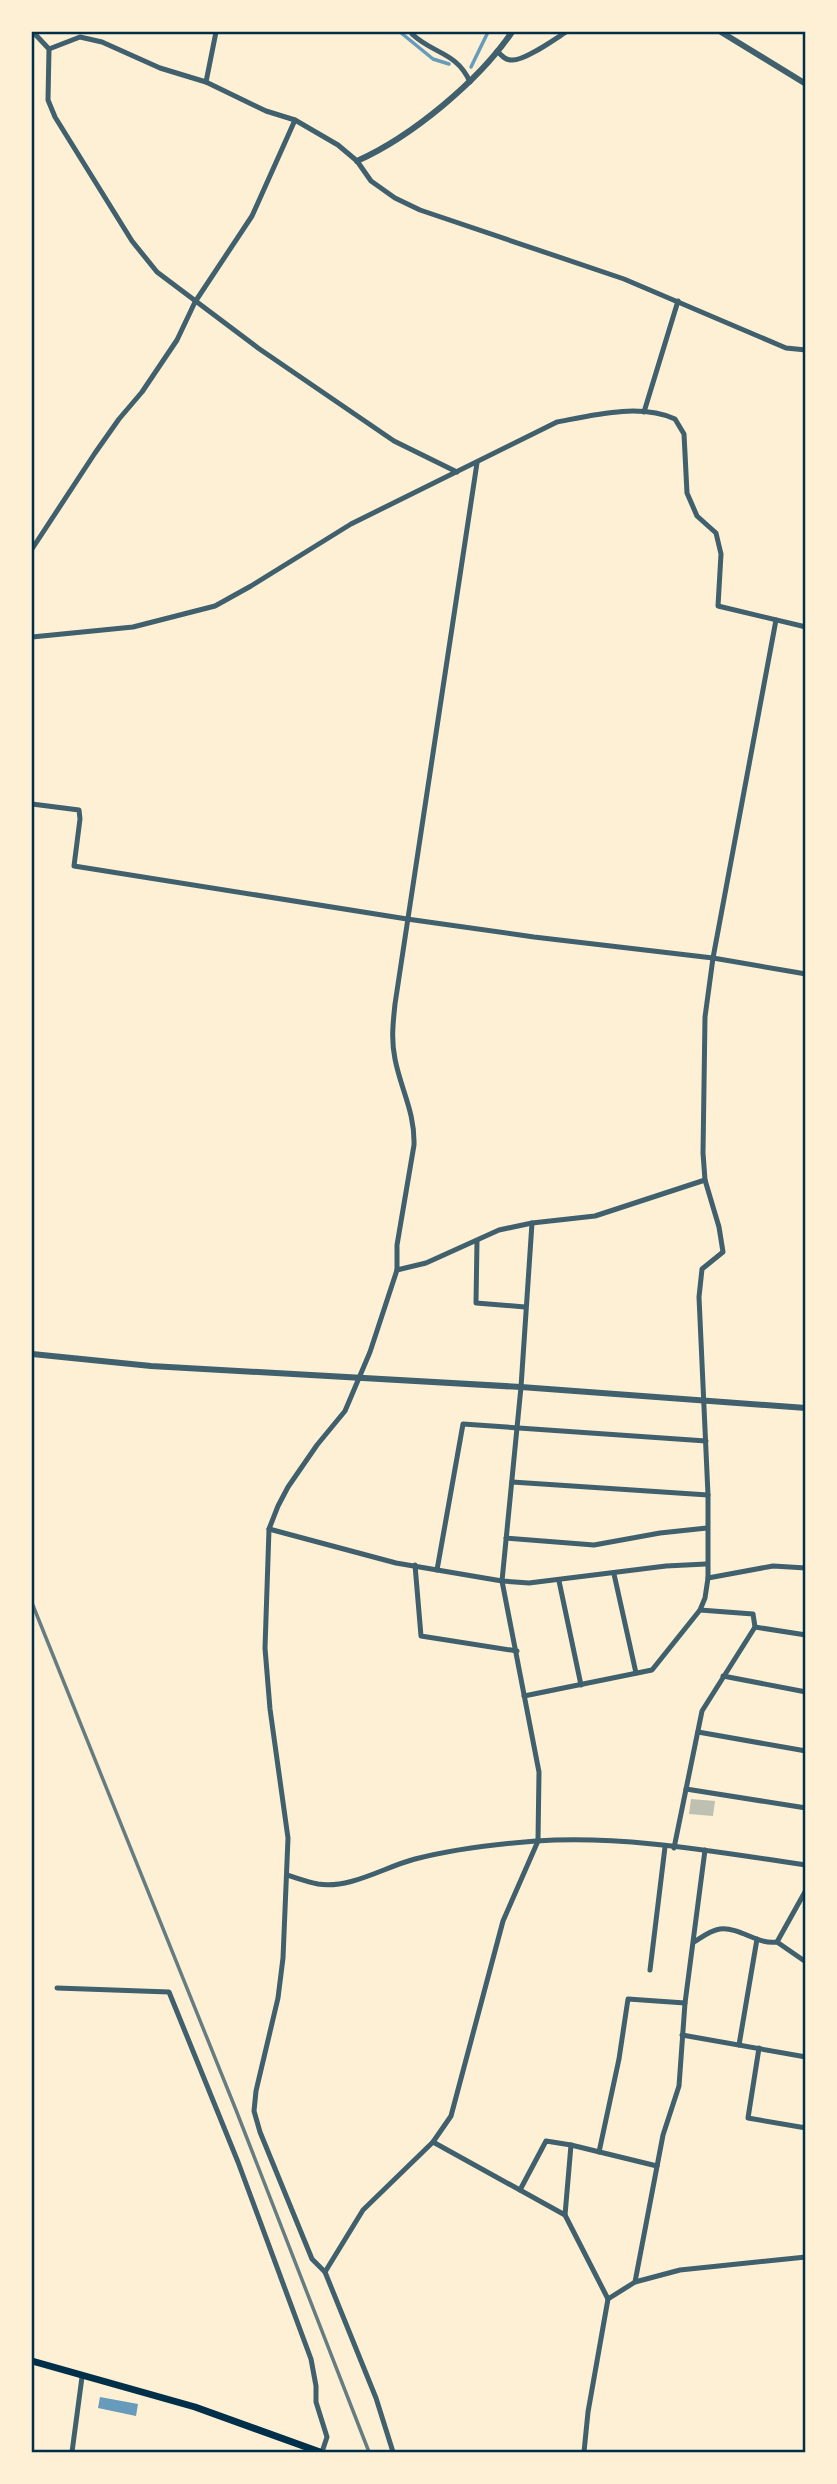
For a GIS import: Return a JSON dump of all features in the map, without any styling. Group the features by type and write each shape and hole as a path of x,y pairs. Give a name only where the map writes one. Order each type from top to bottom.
{"main road":[{"path":"32,2361 195,2407 321,2452"}],"street":[{"path":"33,32 49,49 48,100 68,141 132,241 157,272 195,302 394,441 457,472"},
{"path":"206,82 216,32"},
{"path":"413,32 424,46 450,57 463,68 470,82"},
{"path":"357,161 379,152 470,82 512,32"},
{"path":"497,51 503,57 515,61 566,32"},
{"path":"721,32 806,84"},
{"path":"49,49 80,37 102,42 160,68 206,82 266,111 295,120 338,145 357,161 371,181 395,198 420,210 624,279 786,348 806,350"},
{"path":"32,548 118,419 155,375 177,340 195,302 252,216 295,120"},
{"path":"644,412 678,301"},
{"path":"32,636 133,627 215,606 351,524 557,422 589,415 644,412 667,415 675,419 684,434 687,493 697,516 716,533 721,554 718,606 806,627"},
{"path":"393,2452 376,2398 325,2272 312,2259 254,2111 256,2091 278,1998 288,1838 270,1709 265,1648 269,1530 288,1488 317,1445 345,1411 360,1378 397,1270 397,1245 414,1145 411,1111 391,1040 477,463"},
{"path":"524,1696 653,1671 700,1610 705,1598 708,1578 708,1495 699,1297 702,1269 723,1252 719,1227 705,1180 705,1017 713,958 776,621"},
{"path":"32,804 79,810 74,866 407,919 713,958 806,974"},
{"path":"397,1270 426,1263 499,1230 532,1223 595,1216 705,1180"},
{"path":"325,2272 363,2210 433,2143 451,2116 503,1921 538,1841 539,1772 502,1581 521,1387 532,1223"},
{"path":"478,1241 476,1303 525,1307"},
{"path":"32,1354 151,1366 521,1387 806,1408"},
{"path":"437,1570 463,1424 706,1441"},
{"path":"512,1482 708,1495"},
{"path":"506,1538 594,1545 707,1528"},
{"path":"269,1530 359,1555 502,1581 559,1581 666,1566 706,1564"},
{"path":"415,1565 421,1636 517,1651"},
{"path":"708,1578 773,1566 806,1568"},
{"path":"614,1574 636,1673"},
{"path":"559,1581 581,1685"},
{"path":"674,1848 702,1711 755,1627 753,1614 700,1610"},
{"path":"755,1627 806,1635"},
{"path":"723,1676 806,1692"},
{"path":"698,1731 806,1751"},
{"path":"686,1789 806,1808"},
{"path":"287,1875 319,1884 342,1884 426,1857 538,1841 590,1840 705,1850 806,1865"},
{"path":"650,1970 665,1847"},
{"path":"635,2281 663,2135 679,2085 685,2003 705,1850"},
{"path":"777,1942 806,1890"},
{"path":"694,1942 719,1929 734,1930 768,1943 777,1942 806,1962"},
{"path":"739,2045 757,1939"},
{"path":"57,1987 169,1992 243,2174 311,2359 316,2402 327,2437 321,2452"},
{"path":"599,2152 619,2059 628,1999 685,2003"},
{"path":"682,2035 804,2057 806,2048"},
{"path":"759,2048 748,2118 806,2128"},
{"path":"520,2190 546,2141 657,2166"},
{"path":"433,2143 565,2215"},
{"path":"571,2145 565,2215 608,2300 588,2412 584,2452"},
{"path":"608,2300 635,2281 680,2270 806,2257"},
{"path":"72,2452 82,2377"}],"water":[{"path":"100,2397 138,2404 136,2416 98,2408"}],"building":[{"path":"691,1799 715,1801 713,1816 689,1814"}],"waterway":[{"path":"400,32 433,59 449,64"},
{"path":"471,67 488,32"}],"railway":[{"path":"32,1603 236,2110 369,2452"}]}
